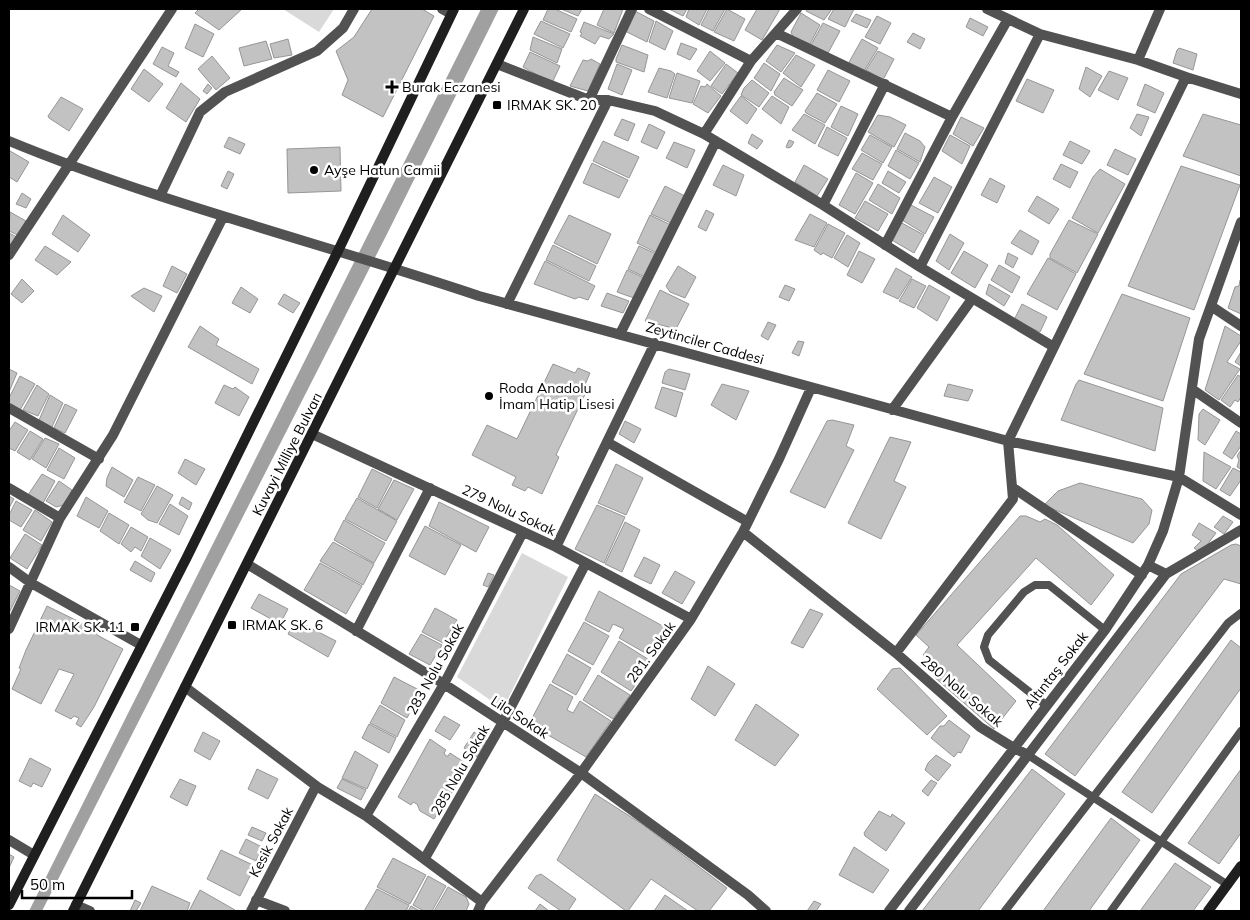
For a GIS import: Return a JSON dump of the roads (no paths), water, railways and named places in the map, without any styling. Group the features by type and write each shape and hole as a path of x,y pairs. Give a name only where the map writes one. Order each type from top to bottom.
{"main road":[{"name":"Kuvayi Milliye Bulvarı","path":"75,908 524,9"},
{"path":"9,905 192,548 338,251 449,10"},
{"path":"1208,911 1241,866"}],"street":[{"path":"9,255 172,9"},
{"path":"160,196 200,112 225,92 317,51 342,28 354,9"},
{"path":"589,100 632,9"},
{"path":"649,9 751,61"},
{"path":"704,134 751,61 797,9"},
{"path":"987,9 1040,34 1138,60 1241,94"},
{"path":"1138,60 1160,9"},
{"path":"884,245 952,117 1008,19"},
{"path":"776,34 952,117"},
{"path":"920,267 1040,34"},
{"path":"497,64 589,100 608,100 655,111 704,134 1054,347"},
{"path":"896,653 1014,499 1008,441 1186,77"},
{"path":"823,205 885,84"},
{"path":"507,304 608,100"},
{"name":"Zeytinciler Caddesi","path":"9,141 69,165 222,217 354,255 478,296 1008,441 1179,477 1241,515"},
{"path":"620,334 716,141"},
{"path":"9,629 60,518 113,435 222,217"},
{"name":"Altıntaş Sokak","path":"889,911 1105,630 1148,565 1163,531 1179,477 1199,339 1240,228"},
{"path":"892,410 972,298"},
{"path":"1211,306 1241,326"},
{"path":"556,547 655,343"},
{"name":"281. Sokak","path":"480,906 581,773 691,619 743,532 779,460 811,388"},
{"path":"1192,389 1241,423"},
{"path":"9,408 99,459"},
{"name":"279 Nolu Sokak","path":"312,434 556,547 691,619"},
{"path":"607,442 748,522"},
{"path":"1012,487 1142,575"},
{"path":"9,488 60,518"},
{"path":"356,631 430,488"},
{"path":"1148,565 1166,574 1241,530"},
{"name":"283 Nolu Sokak","path":"366,816 444,684 524,532"},
{"name":"280 Nolu Sokak","path":"743,532 896,653 980,727 1028,755"},
{"name":"285 Nolu Sokak","path":"425,858 503,722 586,563"},
{"name":"Lila Sokak","path":"247,564 444,684 581,773 748,895 766,911"},
{"path":"9,567 31,583 141,645"},
{"name":"Altıntaş Sokak","path":"909,911 1166,574"},
{"path":"186,687 318,787 366,816 425,858 480,906"},
{"name":"Kesik Sokak","path":"251,911 318,787"},
{"path":"9,840 34,855"},
{"path":"256,900 285,911"},
{"path":"75,908 90,911"}],"lane":[{"path":"1046,706 989,660 984,647 988,635 1024,592 1035,585 1042,584 1049,585 1105,630"},
{"path":"1005,911 1228,623 1241,613"},
{"path":"1111,911 1241,731"},
{"name":"280 Nolu Sokak","path":"1028,755 1228,885"}],"place":[{"name":"Burak Eczanesi","path":"392,87"},
{"name":"IRMAK SK. 20","path":"497,105"},
{"name":"Ayşe Hatun Camii","path":"314,170"},
{"name":"Roda Anadolu İmam Hatip Lisesi","path":"489,396"},
{"name":"IRMAK SK. 6","path":"232,625"},
{"name":"IRMAK SK. 11","path":"135,627"}]}
